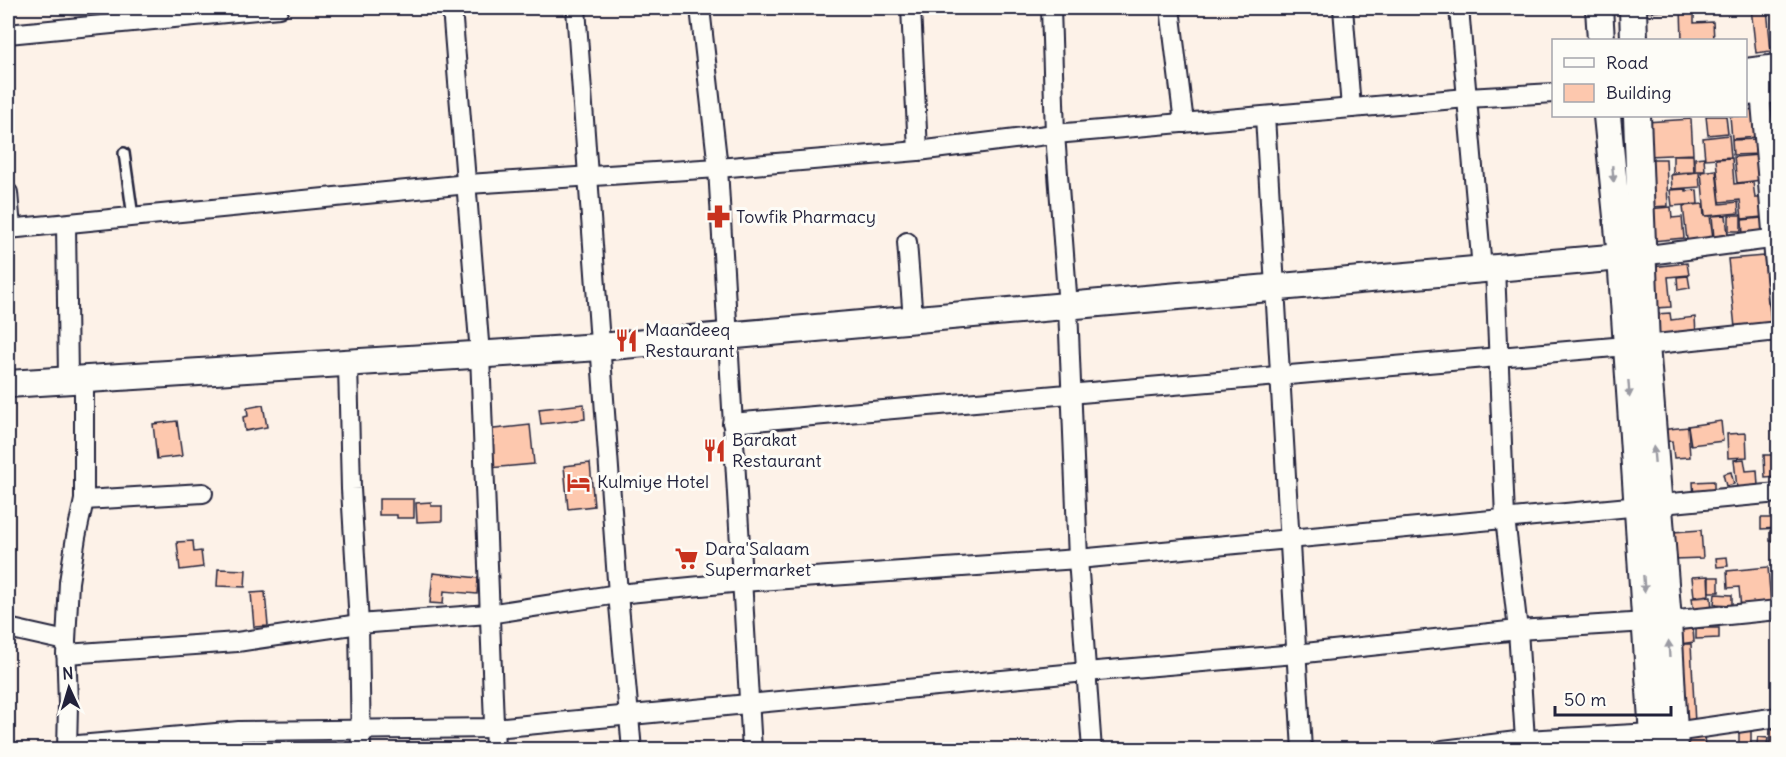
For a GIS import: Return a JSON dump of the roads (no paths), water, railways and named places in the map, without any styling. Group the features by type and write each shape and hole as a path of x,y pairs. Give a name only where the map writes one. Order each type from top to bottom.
{"street":[{"path":"8,34 279,8"},
{"path":"452,8 480,354 488,614 495,750"},
{"path":"576,8 618,594 632,750"},
{"path":"700,8 718,168 752,750"},
{"path":"911,8 918,151"},
{"path":"1051,8 1056,134 1068,307 1078,559 1092,750"},
{"path":"1170,8 1184,123"},
{"path":"1343,8 1351,108"},
{"path":"1459,8 1467,98 1498,357 1505,518 1518,630 1525,740"},
{"path":"1599,8 1601,39"},
{"path":"1633,8 1634,39"},
{"path":"1779,68 1757,86 1776,238 1779,300"},
{"path":"8,193 9,228 468,184 718,168 918,151 1056,134 1467,98 1552,93"},
{"path":"1265,116 1302,750"},
{"path":"1607,117 1631,257"},
{"path":"1637,117 1631,257 1664,741"},
{"path":"66,224 84,500 69,582 66,648 67,748 239,731 494,728 1296,654 1518,630 1657,622 1779,610"},
{"path":"8,384 600,347 1068,307 1275,286 1631,257 1776,238"},
{"path":"907,242 913,320"},
{"path":"732,423 1779,332"},
{"path":"348,364 351,489 359,624 361,750"},
{"path":"84,500 203,493"},
{"path":"8,628 66,648 237,642 359,624 488,614 618,594 742,582 1078,559 1779,493"},
{"path":"1443,750 1525,740 1664,741 1779,717"}],"lane":[{"path":"124,153 133,217"}],"place":[{"name":"Towfik Pharmacy","path":"718,217"},
{"name":"Maandeeq Restaurant","path":"627,340"},
{"name":"Barakat Restaurant","path":"714,450"},
{"name":"Kulmiye Hotel","path":"579,482"},
{"name":"Dara'Salaam Supermarket","path":"687,559"}]}
